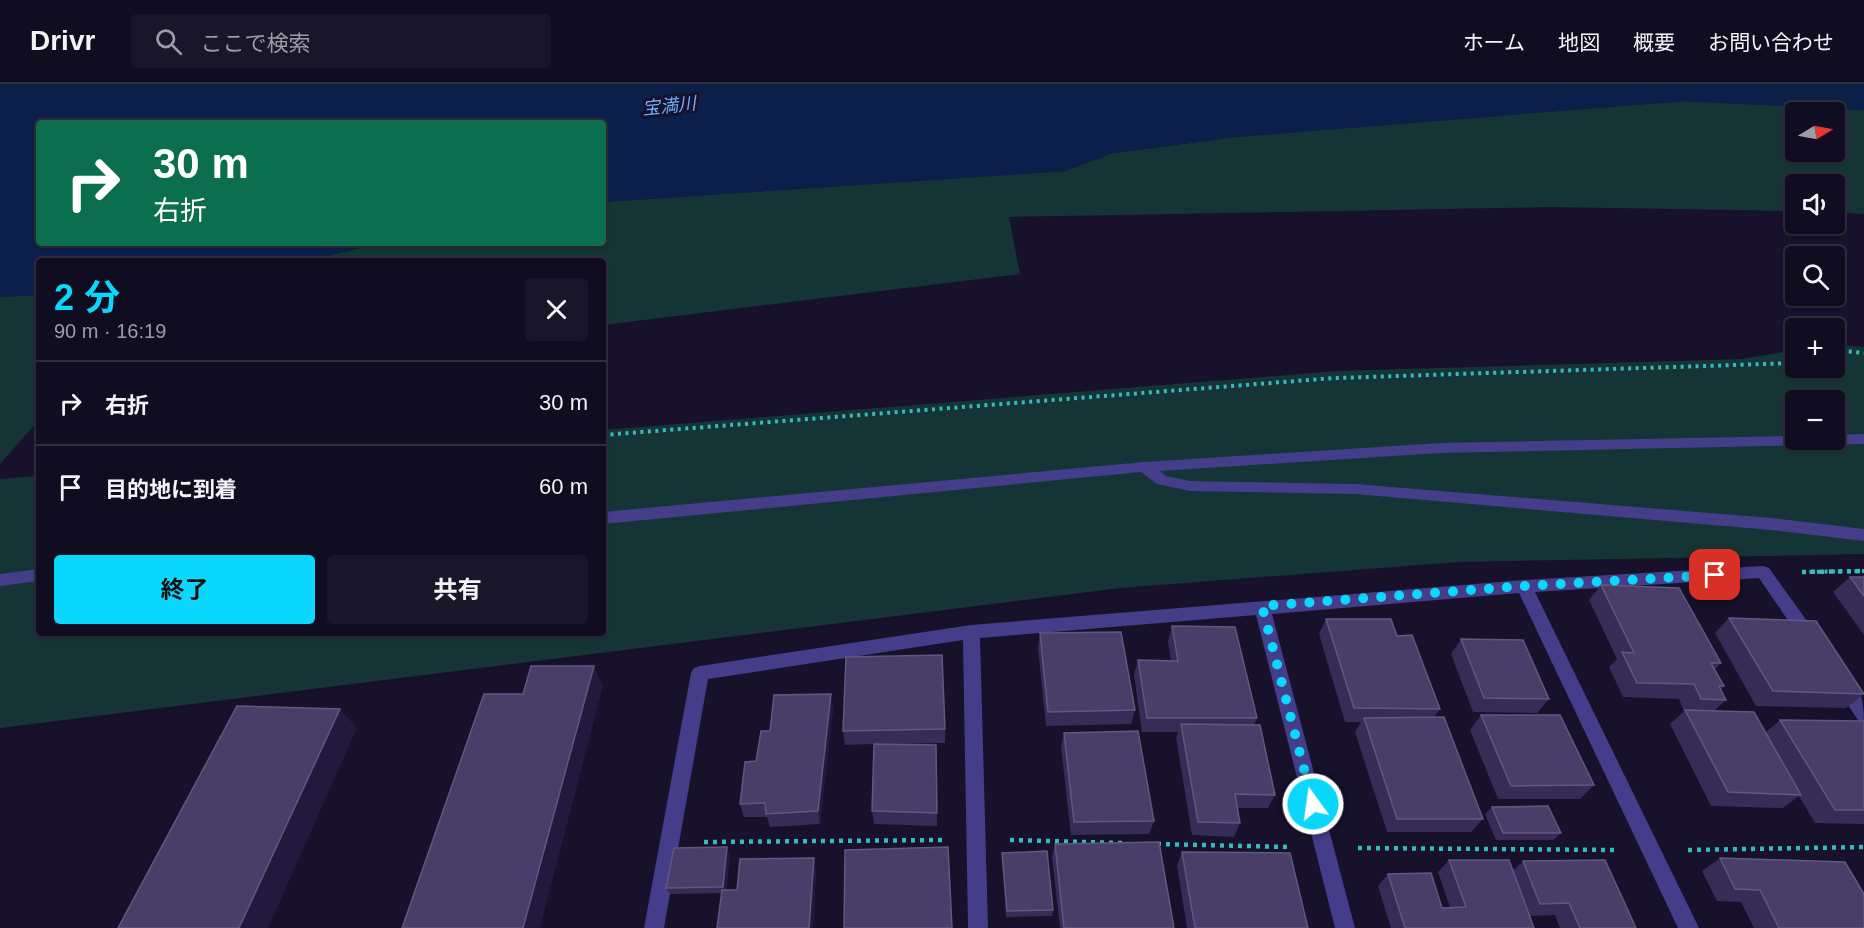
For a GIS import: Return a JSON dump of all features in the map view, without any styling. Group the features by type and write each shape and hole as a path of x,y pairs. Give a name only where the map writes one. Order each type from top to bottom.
{"street":[{"path":"606,518 1144,467 1440,448 1864,439"},
{"path":"1144,467 1162,480 1190,486 1355,489 1864,534"},
{"path":"654,928 700,673 971,632 1524,586 1763,573 1817,648"},
{"path":"0,580 36,575"},
{"path":"1524,586 1689,928"},
{"path":"1262,606 1345,928"},
{"path":"971,632 978,928"},
{"path":"1830,667 1864,714"}],"path":[{"path":"1845,351 1864,353"},
{"path":"606,435 1335,378 1785,363"},
{"path":"1763,573 1864,571"},
{"path":"669,842 976,840 1127,843"},
{"path":"1150,844 1652,851 1864,847"}],"green space":[{"path":"1684,101 1785,106 1785,162 1845,162 1845,109 1864,110 1864,214 1845,213 1845,174 1785,174 1785,211 1551,207 1009,217 1020,274 606,325 606,258 318,258 368,246 606,246 606,202 1065,171 1113,153 1236,137"},
{"path":"36,295 36,423 0,464 0,297"},
{"path":"1845,346 1864,347 1864,554 1458,562 1120,588 0,728 0,479 36,476 36,636 606,636 606,430 1337,371 1742,359 1785,352 1785,378 1845,378"}],"water":[{"name":"宝満川","path":"0,84 1864,84 1864,110 1845,109 1845,102 1785,102 1785,106 1684,101 1236,137 1113,153 1066,171 606,202 606,120 36,120 36,246 368,246 318,258 36,258 36,295 0,297"}],"building":[{"path":"1850,577 1864,577 1864,596"},
{"path":"1601,585 1679,588 1721,663 1711,663 1724,686 1719,686 1726,700 1701,699 1694,684 1637,683 1622,652 1634,653"},
{"path":"1729,618 1816,621 1864,694 1773,691"},
{"path":"1326,619 1391,619 1397,636 1412,635 1440,709 1354,708"},
{"path":"1172,626 1235,627 1257,718 1147,718 1138,660 1178,661"},
{"path":"1121,632 1135,710 1048,712 1040,633"},
{"path":"1461,639 1523,640 1549,699 1484,698"},
{"path":"942,655 945,729 843,731 846,657"},
{"path":"531,666 594,666 523,928 402,928 484,694 523,694"},
{"path":"831,694 818,811 766,814 765,803 740,804 745,762 756,761 761,731 770,731 774,695"},
{"path":"237,706 340,709 239,928 118,928"},
{"path":"1685,710 1754,712 1801,795 1728,792"},
{"path":"1481,715 1560,715 1594,785 1511,786"},
{"path":"1444,717 1483,819 1397,819 1364,718"},
{"path":"1780,720 1864,721 1864,810 1835,810"},
{"path":"1181,724 1260,725 1275,795 1235,794 1240,823 1198,822"},
{"path":"1138,731 1154,821 1074,822 1064,733"},
{"path":"874,744 936,745 937,813 872,811"},
{"path":"1548,806 1561,833 1503,833 1492,807"},
{"path":"1159,842 1174,928 1064,928 1055,844"},
{"path":"727,847 723,887 666,888 674,848"},
{"path":"948,847 952,928 844,928 845,850"},
{"path":"1047,851 1053,910 1007,911 1002,853"},
{"path":"1182,852 1290,853 1308,928 1195,928"},
{"path":"814,858 809,928 717,928 722,890 737,890 740,859"},
{"path":"1720,858 1845,862 1864,894 1864,928 1779,928 1760,890 1735,889"},
{"path":"1449,860 1509,860 1534,928 1405,928 1388,874 1431,873 1442,908 1466,907"},
{"path":"1605,860 1636,928 1580,928 1569,903 1540,904 1523,861"}],"route":[{"path":"1313,804 1262,606 1524,586 1715,575"}]}
